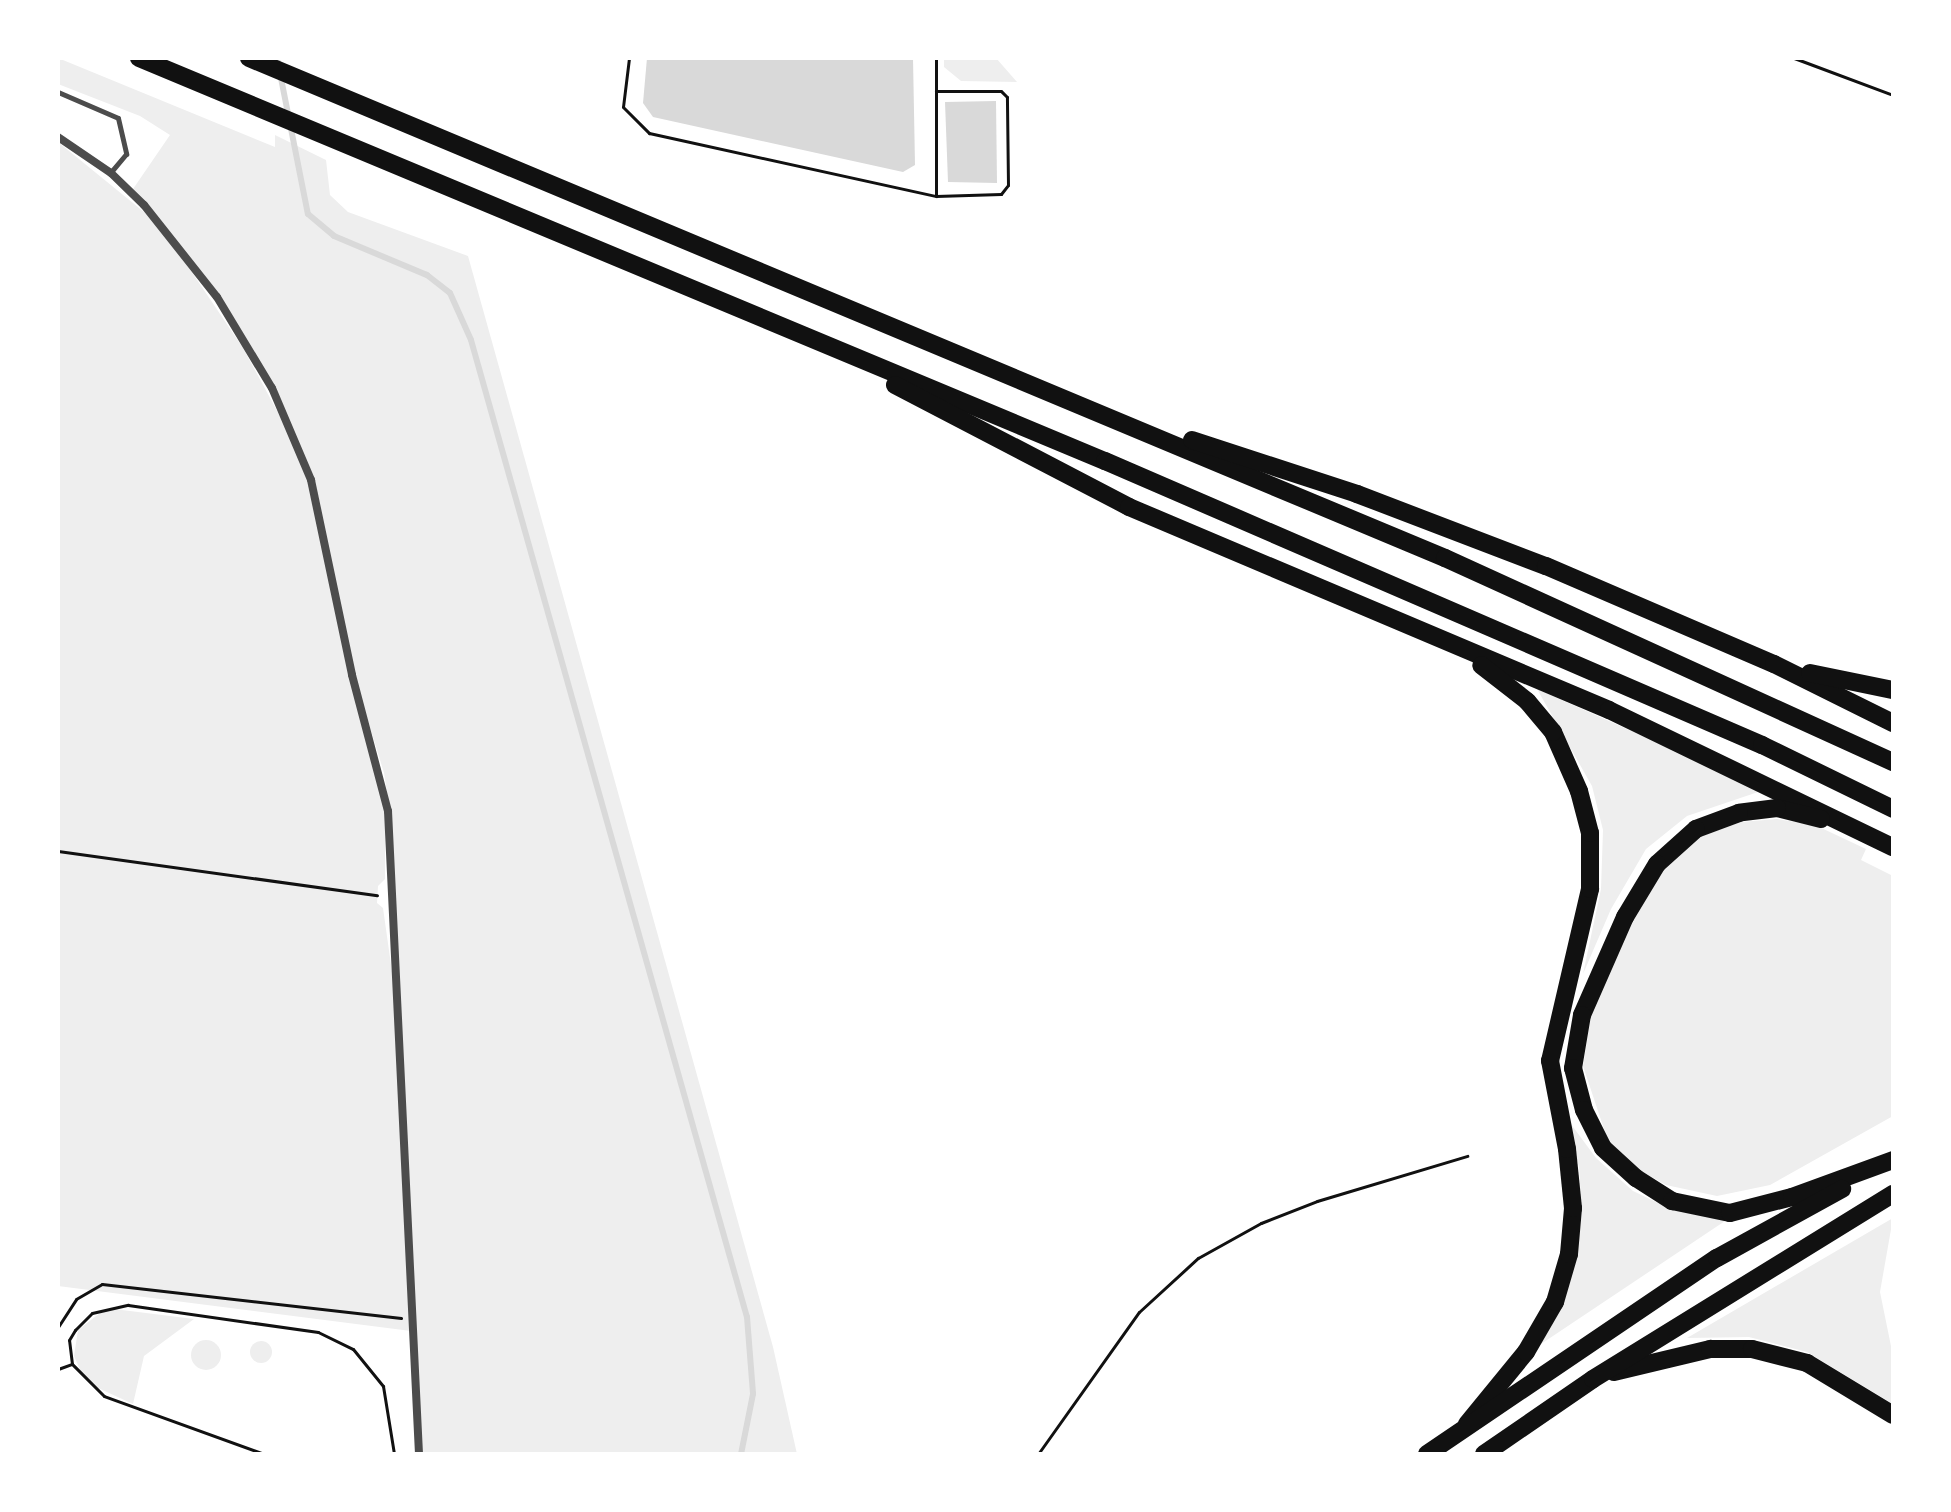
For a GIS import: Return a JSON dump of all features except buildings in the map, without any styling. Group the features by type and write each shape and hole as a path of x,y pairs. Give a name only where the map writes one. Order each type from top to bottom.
{"highway":[{"path":"139,58 1442,605 1762,745 1893,809"},
{"path":"252,59 1445,558 1893,762"},
{"path":"819,344 1102,494 1705,754 1893,848"},
{"path":"1112,418 1357,494 1546,566 1774,664 1893,723"},
{"path":"1430,635 1491,671 1553,732 1579,791 1590,833 1590,889 1550,1061 1567,1149 1573,1208 1569,1254 1555,1302 1526,1352 1467,1424"},
{"path":"1774,664 1893,690"},
{"path":"1893,848 1816,817 1777,808 1739,813 1696,829 1657,864 1625,917 1582,1015 1573,1068 1584,1110 1603,1148 1636,1178 1672,1201 1730,1213 1792,1197 1893,1160"},
{"path":"1427,1454 1467,1424 1717,1258 1893,1160"},
{"path":"1484,1454 1593,1379 1893,1194"},
{"path":"1593,1379 1671,1355 1752,1349 1807,1363 1893,1415"}],"street":[{"path":"58,137 111,173 152,215 217,297 296,440 311,480 352,675 381,774 388,811 389,896 419,1454"}],"lane":[{"path":"58,92 118,118 126,154 111,173"}],"path":[{"path":"629,58 623,107 649,133 936,196 1001,194 1008,185 1007,97 1001,91 936,91"},
{"path":"936,58 936,196"},
{"path":"1794,58 1893,95"},
{"path":"58,851 389,896"},
{"path":"1038,1454 1139,1312 1198,1258 1261,1223 1317,1201 1467,1156"},
{"path":"58,1327 76,1299 102,1284 412,1319"},
{"path":"264,1454 104,1396 72,1364 69,1340 75,1330 92,1313 116,1306 318,1332 353,1349 383,1386 394,1454"},
{"path":"58,1369 72,1364"}],"shaded area":[{"path":"58,58 275,147 275,135 326,160 330,195 348,212 468,256 773,1347 797,1454 422,1454 390,812 384,773 354,675 314,479 275,387 220,295 133,189 170,135 140,116 58,84"},
{"path":"647,58 913,58 915,165 903,172 653,117 643,103"},
{"path":"944,58 996,58 1017,82 961,81 944,67"},
{"path":"996,101 997,183 948,182 945,102"},
{"path":"58,142 160,225 243,348 295,444 310,487 385,813 385,879 378,886 377,903 383,908 394,986 411,1331 58,1286"},
{"path":"1537,689 1764,790 1687,816 1646,849 1611,909 1583,974 1601,889 1603,830 1592,786"},
{"path":"1777,819 1815,825 1866,849 1861,860 1893,876 1893,1116 1770,1185 1717,1196 1666,1185 1634,1167 1608,1141 1583,1066 1591,1016 1631,919 1663,869 1702,836 1741,822"},
{"path":"1565,1116 1596,1158 1633,1191 1673,1210 1728,1219 1538,1346 1576,1258 1582,1214 1579,1167"},
{"path":"1893,1218 1880,1292 1893,1356 1893,1404 1807,1352 1749,1337 1687,1338"},
{"path":"114,1309 194,1319 144,1356 133,1404 96,1387 82,1374 74,1356 78,1330 100,1313"},
{"path":"206,1340 216,1345 221,1355 216,1365 206,1370 196,1365 191,1355 196,1345"},
{"path":"261,1341 269,1344 272,1352 269,1360 261,1363 253,1360 250,1352 253,1344"}],"waterway":[{"path":"277,58 308,214 334,236 427,275 450,293 471,340 747,1317 753,1394 741,1454"}]}
